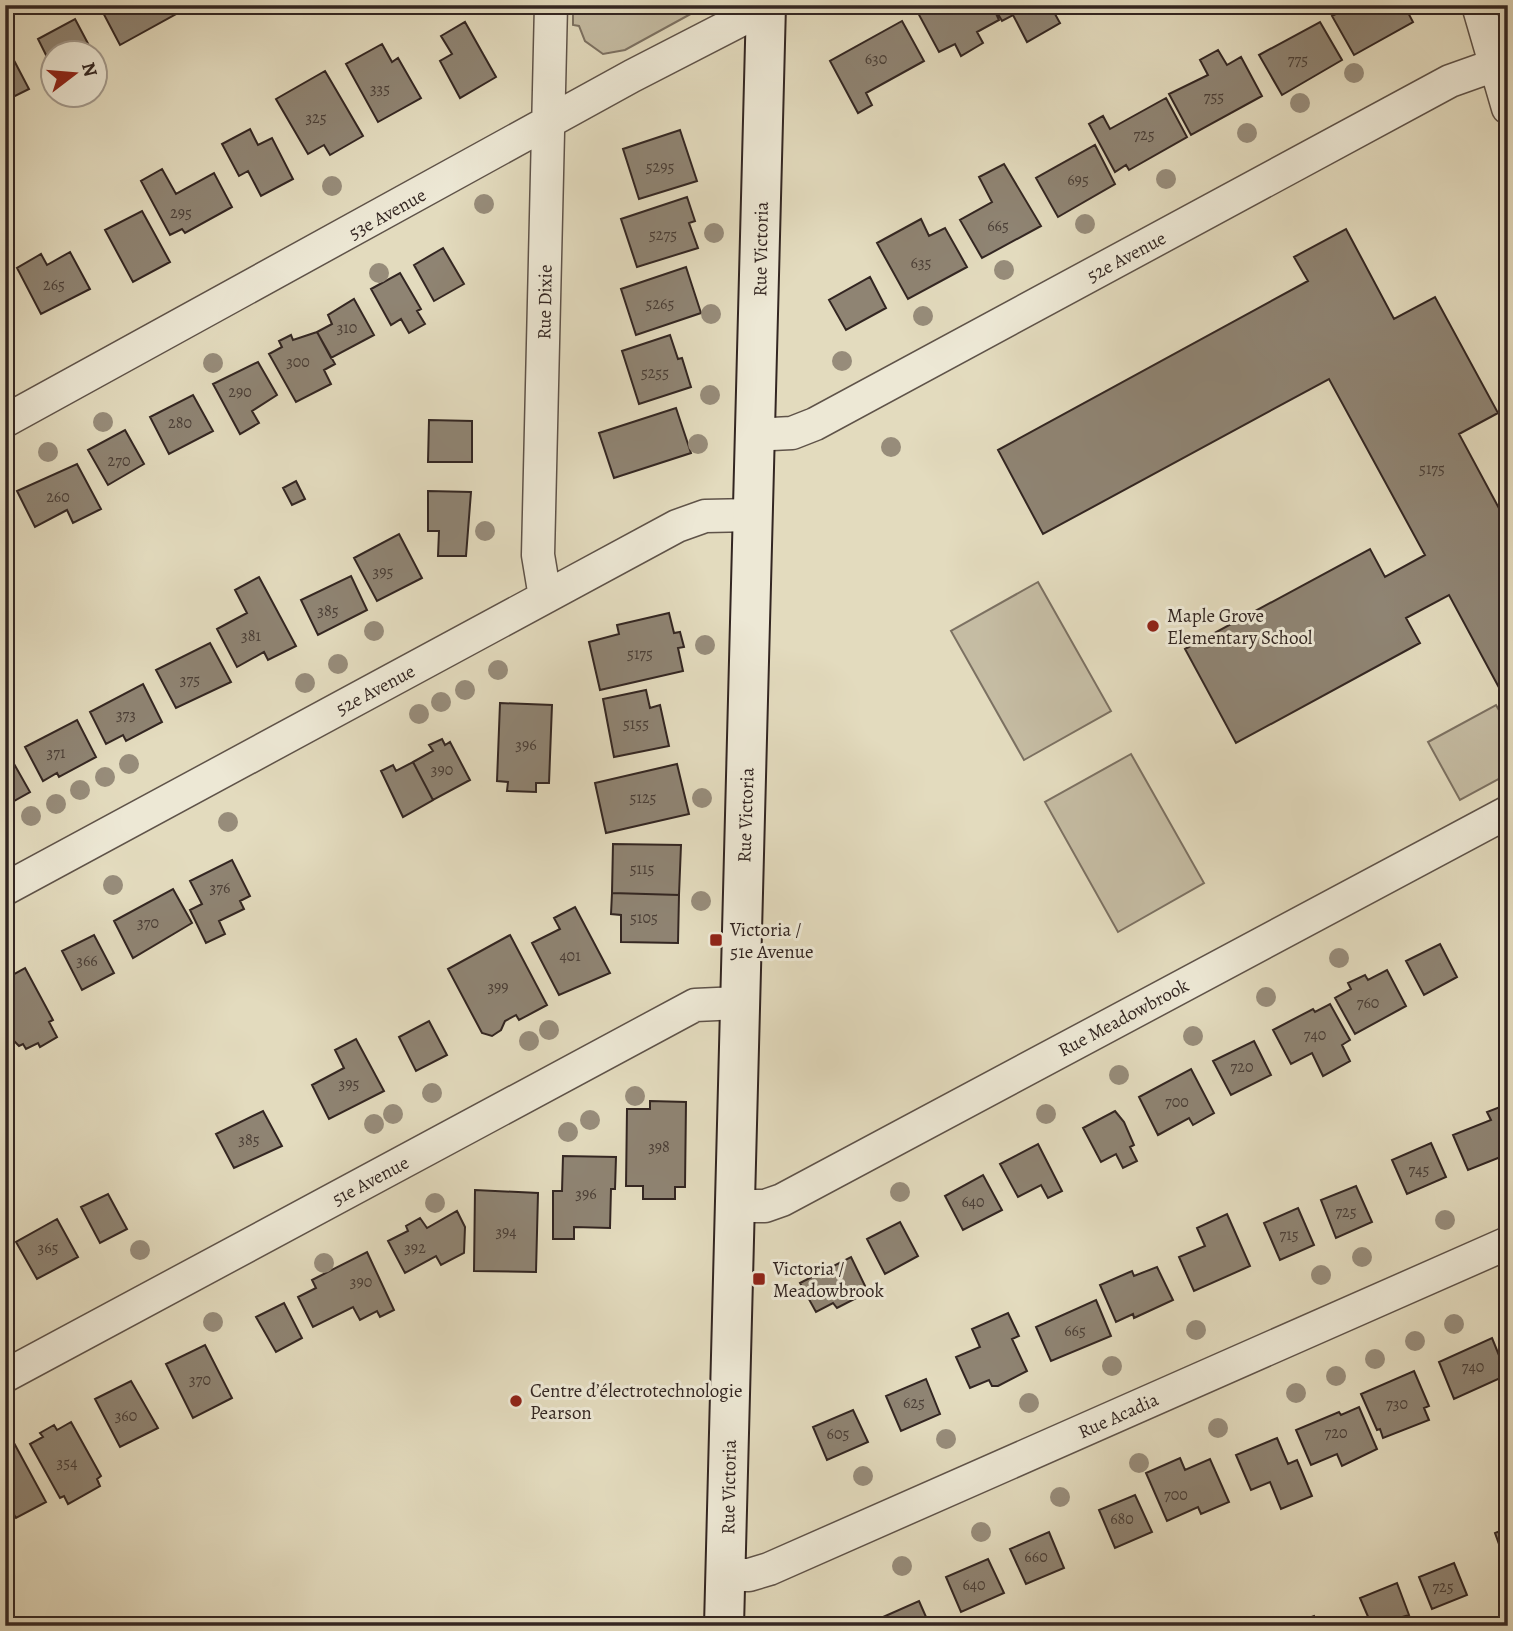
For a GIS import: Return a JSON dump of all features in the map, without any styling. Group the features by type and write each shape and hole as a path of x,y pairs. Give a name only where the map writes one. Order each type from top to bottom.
{"main road":[{"name":"Rue Victoria","path":"724,1626 767,6"}],"street":[{"name":"Rue Dixie","path":"545,597 538,555 551,5"},
{"path":"1478,5 1508,108"},
{"name":"53e Avenue","path":"5,421 548,122 767,6"},
{"name":"52e Avenue","path":"754,435 792,433 815,424 1450,82 1495,65"},
{"name":"52e Avenue","path":"5,889 687,521 718,514 753,515"},
{"name":"Rue Meadowbrook","path":"734,1206 765,1206 782,1200 1508,812"},
{"name":"51e Avenue","path":"5,1376 695,1005 739,1003"},
{"name":"Rue Acadia","path":"725,1576 749,1575 769,1569 1508,1243"}],"shaded area":[{"path":"573,5 707,5 625,50 603,54 585,41 579,26 573,25"},
{"path":"1038,582 1111,711 1024,760 951,631"},
{"path":"1496,705 1508,726 1508,774 1460,800 1428,742"},
{"path":"1131,754 1204,883 1118,932 1045,802"}],"building":[{"path":"99,5 171,5 176,14 120,45"},
{"path":"932,5 992,5 999,20 977,32 983,43 961,56 955,44 939,52 918,13"},
{"path":"993,5 1050,5 1060,23 1027,42 1013,15 1002,21"},
{"path":"1352,5 1404,5 1413,22 1354,55 1332,16"},
{"path":"75,19 85,38 40,38"},
{"path":"902,21 924,61 866,93 872,105 858,113 830,61"},
{"path":"465,22 496,77 460,98 440,61 452,54 441,36"},
{"path":"1320,22 1342,60 1282,95 1259,55"},
{"path":"382,44 392,62 398,58 421,98 378,122 346,64"},
{"path":"7,47 29,89 5,101 5,48"},
{"path":"1218,50 1227,65 1241,57 1262,96 1191,135 1169,94 1208,75 1200,60"},
{"path":"325,71 363,136 330,155 324,145 308,154 276,99"},
{"path":"1166,98 1187,137 1129,170 1126,165 1115,172 1089,124 1103,116 1110,129"},
{"path":"250,129 258,145 272,138 293,179 261,196 248,171 239,176 222,144"},
{"path":"680,130 697,181 639,199 623,149"},
{"path":"1095,145 1115,184 1058,217 1036,178"},
{"path":"1004,164 1041,226 982,258 960,220 992,202 979,177"},
{"path":"162,169 176,194 214,173 232,207 185,233 182,229 170,235 141,181"},
{"path":"687,197 695,221 689,223 698,248 637,267 621,219"},
{"path":"142,211 170,262 133,282 105,230"},
{"path":"921,219 929,236 945,228 967,267 908,299 877,243"},
{"path":"1346,229 1394,319 1435,297 1498,413 1459,434 1508,525 1508,693 1503,695 1449,595 1406,618 1420,643 1236,743 1185,649 1370,549 1385,577 1425,555 1329,379 1043,534 998,450 1308,281 1294,257"},
{"path":"443,248 464,284 434,301 414,265"},
{"path":"70,252 90,289 41,314 17,268 41,254 47,265"},
{"path":"686,267 701,313 636,335 621,289"},
{"path":"400,273 421,309 417,311 425,324 409,333 401,319 391,325 371,289"},
{"path":"870,277 886,308 846,330 829,300"},
{"path":"354,299 374,335 331,358 317,332 332,324 328,315"},
{"path":"317,332 335,364 324,370 331,384 296,402 269,354 282,347 279,341 291,335 293,340"},
{"path":"670,335 678,359 682,358 691,387 639,404 622,351"},
{"path":"258,362 277,395 252,411 259,423 240,434 213,384"},
{"path":"193,395 213,431 169,454 150,417"},
{"path":"676,408 691,453 614,478 599,433"},
{"path":"429,420 472,421 472,462 428,462"},
{"path":"125,430 144,464 108,485 88,450"},
{"path":"77,464 101,509 73,523 67,510 35,527 17,491"},
{"path":"296,481 305,499 292,505 283,488"},
{"path":"428,491 471,492 466,556 438,556 439,531 428,531"},
{"path":"399,534 422,578 377,601 354,558"},
{"path":"351,576 367,610 318,635 301,600"},
{"path":"259,577 296,646 268,660 264,652 237,667 217,629 247,613 235,590"},
{"path":"669,613 674,633 680,632 684,647 678,648 683,671 600,690 589,642 619,634 617,625"},
{"path":"210,643 231,682 176,708 156,670"},
{"path":"143,684 162,722 126,741 123,735 106,744 90,712"},
{"path":"646,690 650,708 660,705 669,746 614,757 603,699"},
{"path":"500,703 552,705 549,783 536,783 536,792 507,791 508,782 497,781"},
{"path":"77,720 96,757 59,777 57,773 43,781 25,747"},
{"path":"442,739 445,745 450,742 470,780 433,800 413,762 433,751 429,745"},
{"path":"5,748 30,792 5,806"},
{"path":"413,762 433,800 403,817 381,771 393,765 396,771"},
{"path":"677,764 689,814 606,833 595,783"},
{"path":"613,844 681,845 679,895 612,893"},
{"path":"232,860 250,896 240,901 244,909 219,921 225,934 206,943 190,910 202,904 190,881"},
{"path":"173,889 192,923 133,958 114,921"},
{"path":"612,893 679,895 678,943 621,942 621,915 611,914"},
{"path":"575,907 610,973 559,995 532,943 560,929 554,918"},
{"path":"94,935 114,973 82,990 62,951"},
{"path":"510,935 547,1005 519,1020 516,1015 505,1021 501,1030 492,1036 482,1033 448,969"},
{"path":"1440,944 1457,977 1424,995 1406,961"},
{"path":"25,968 53,1020 49,1022 57,1037 40,1047 38,1043 26,1049 23,1044 19,1046 14,1041 5,1025 5,979"},
{"path":"1387,970 1406,1006 1355,1034 1335,998 1351,989 1348,983 1365,975 1368,980"},
{"path":"1330,1004 1350,1040 1342,1045 1350,1061 1323,1076 1312,1053 1291,1064 1273,1030 1313,1009 1315,1012"},
{"path":"429,1021 447,1055 416,1071 399,1037"},
{"path":"356,1039 384,1091 329,1119 312,1085 344,1068 335,1050"},
{"path":"1254,1041 1271,1075 1231,1095 1213,1061"},
{"path":"1191,1069 1214,1113 1193,1125 1189,1118 1158,1135 1139,1097"},
{"path":"650,1101 686,1102 685,1187 675,1187 675,1199 643,1199 643,1186 626,1186 627,1109 650,1109"},
{"path":"1508,1104 1508,1154 1468,1170 1453,1135 1491,1120 1487,1112"},
{"path":"263,1111 282,1146 234,1168 216,1134"},
{"path":"1115,1111 1124,1122 1134,1145 1130,1147 1137,1161 1123,1168 1116,1154 1101,1162 1083,1128"},
{"path":"1431,1143 1446,1177 1407,1194 1392,1160"},
{"path":"1038,1144 1062,1191 1048,1198 1041,1185 1018,1197 1000,1164"},
{"path":"563,1156 616,1157 615,1189 611,1189 610,1228 574,1227 574,1239 553,1239 553,1191 562,1191"},
{"path":"983,1175 1002,1210 963,1230 945,1196"},
{"path":"1356,1186 1372,1222 1336,1238 1321,1200"},
{"path":"475,1190 538,1193 536,1272 474,1271"},
{"path":"108,1194 127,1229 100,1243 81,1207"},
{"path":"1298,1208 1314,1245 1280,1260 1264,1223"},
{"path":"457,1211 465,1227 464,1253 441,1265 436,1256 405,1273 388,1241 408,1231 406,1226 420,1218 427,1228"},
{"path":"1227,1214 1250,1266 1194,1291 1179,1257 1205,1246 1197,1228"},
{"path":"57,1219 78,1257 37,1279 16,1242"},
{"path":"900,1222 918,1256 885,1274 867,1239"},
{"path":"367,1252 394,1310 380,1317 377,1311 360,1320 353,1307 313,1327 298,1297 316,1288 312,1280"},
{"path":"851,1257 868,1292 837,1308 833,1303 816,1312 800,1283"},
{"path":"1157,1267 1173,1300 1134,1318 1133,1314 1116,1322 1100,1285 1132,1271 1134,1276"},
{"path":"1096,1300 1111,1336 1051,1361 1036,1327"},
{"path":"284,1303 302,1338 276,1352 256,1317"},
{"path":"1008,1313 1019,1336 1012,1339 1027,1371 998,1386 992,1386 989,1380 970,1388 956,1357 980,1347 972,1329"},
{"path":"1492,1338 1507,1375 1454,1399 1439,1362"},
{"path":"205,1345 232,1398 193,1418 166,1364"},
{"path":"1414,1371 1429,1406 1424,1408 1429,1420 1383,1438 1361,1394"},
{"path":"926,1379 940,1414 901,1431 886,1396"},
{"path":"131,1381 158,1428 120,1447 95,1399"},
{"path":"1359,1407 1377,1449 1342,1466 1337,1454 1311,1465 1296,1430 1339,1412 1341,1415"},
{"path":"853,1410 868,1442 827,1460 813,1427"},
{"path":"71,1422 101,1476 97,1479 100,1486 68,1504 64,1496 60,1498 30,1444 43,1437 40,1433 54,1425 57,1430"},
{"path":"1277,1438 1288,1464 1297,1460 1312,1496 1281,1509 1270,1482 1251,1490 1236,1455"},
{"path":"14,1443 46,1502 16,1518 5,1499 5,1447"},
{"path":"1180,1458 1185,1470 1210,1459 1229,1502 1201,1514 1198,1507 1167,1521 1146,1473"},
{"path":"1135,1495 1152,1532 1115,1548 1099,1510"},
{"path":"1505,1529 1508,1535 1508,1569 1495,1533"},
{"path":"1049,1532 1064,1568 1026,1584 1010,1549"},
{"path":"988,1559 1004,1593 961,1612 946,1577"},
{"path":"1454,1563 1467,1595 1432,1609 1419,1577"},
{"path":"1397,1583 1409,1615 1372,1626 1360,1598"},
{"path":"919,1601 930,1626 865,1626 865,1625"},
{"path":"1314,1616 1317,1626 1287,1626"}],"place":[{"name":"Maple Grove Elementary School","path":"1153,626"},
{"name":"Victoria / 51e Avenue","path":"716,940"},
{"name":"Victoria / Meadowbrook","path":"759,1279"},
{"name":"Centre d’électrotechnologie Pearson","path":"516,1401"}]}
